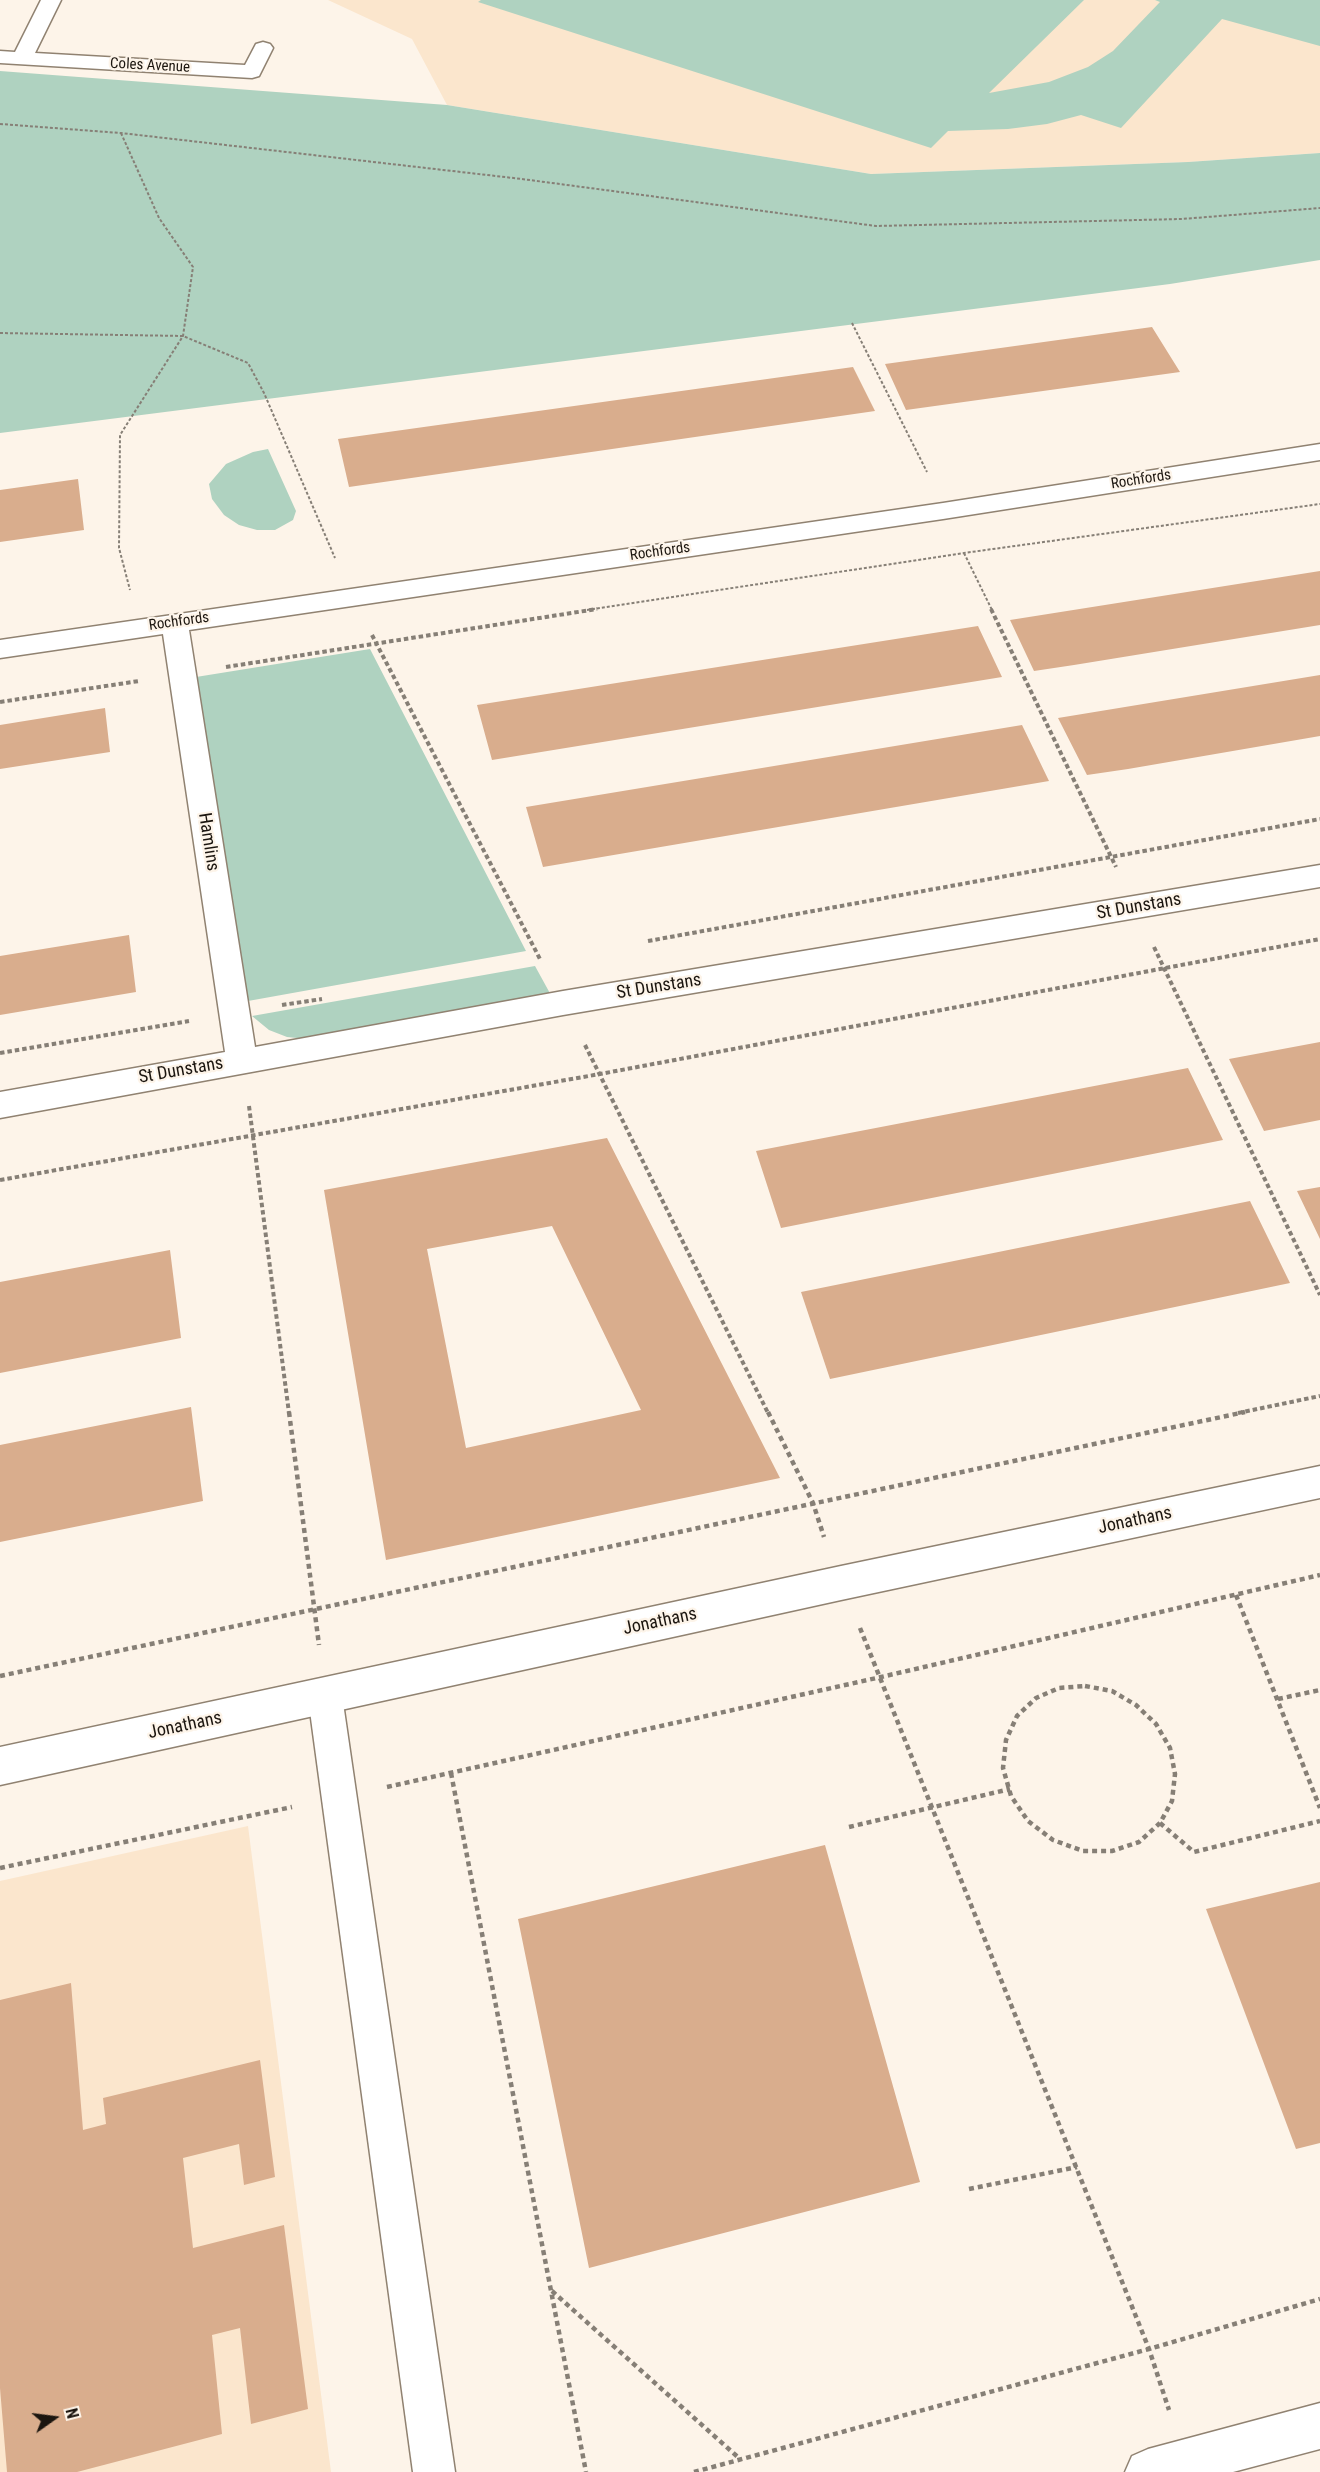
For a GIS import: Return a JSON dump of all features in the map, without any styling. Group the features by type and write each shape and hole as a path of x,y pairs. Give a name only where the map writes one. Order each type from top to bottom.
{"street":[{"path":"22,58 51,0"},
{"name":"Coles Avenue","path":"0,57 252,72 263,48"},
{"name":"Rochfords","path":"0,649 943,511 1320,452"},
{"name":"Hamlins","path":"175,623 242,1060"},
{"name":"St Dunstans","path":"0,1105 563,1003 1320,876"},
{"name":"Jonathans","path":"0,1767 841,1583 1320,1482"},
{"path":"1167,2467 1320,2426"}],"lane":[{"path":"325,1696 434,2472"}],"path":[{"path":"0,124 121,133 522,179 876,226 1182,219 1320,208"},
{"path":"121,133 159,218 193,267 183,336 120,435 118,548 140,628"},
{"path":"852,323 926,470 943,511 1320,1295"},
{"path":"0,333 183,336 248,363 264,393 353,598 600,1074 813,1503 841,1583 934,1808 1149,2349 1167,2467"},
{"path":"0,702 375,642 964,554 1320,504"},
{"path":"645,941 1110,855 1320,819"},
{"path":"0,1180 600,1074 1320,939"},
{"path":"529,962 552,958"},
{"path":"0,1053 329,997"},
{"path":"242,1060 325,1696"},
{"path":"0,1676 1320,1396"},
{"path":"0,1868 451,1773 881,1677 1320,1575"},
{"path":"1236,1595 1320,1808"},
{"path":"1085,1686 1112,1691 1136,1705 1156,1724 1170,1748 1175,1774 1172,1801 1161,1823 1139,1842 1112,1851 1083,1851 1053,1840 1028,1821 1011,1796 1010,1789 1003,1768 1006,1740 1017,1716 1036,1698 1059,1688 1085,1686"},
{"path":"1278,1699 1320,1690"},
{"path":"451,1773 586,2472"},
{"path":"849,1827 1010,1789"},
{"path":"1161,1823 1194,1852 1320,1821"},
{"path":"969,2189 1077,2167"},
{"path":"551,2291 740,2459"},
{"path":"694,2472 1149,2349 1320,2299"}],"shaded area":[{"path":"328,0 1320,0 1320,153 1188,162 871,174 447,105 412,39"},
{"path":"248,1826 331,2472 0,2472 0,1881"}],"green space":[{"path":"481,0 1084,0 989,93 1049,82 1088,67 1113,51 1160,2 1155,0 1320,0 1320,46 1222,19 1121,128 1081,115 1047,124 1008,129 948,131 931,148 478,2"},
{"path":"0,71 447,105 871,174 1188,162 1320,153 1320,260 1170,284 0,433"},
{"path":"268,449 296,511 293,520 275,530 257,530 239,525 224,515 212,499 209,484 226,464 253,452"},
{"path":"370,649 526,951 248,1001 196,677"},
{"path":"535,966 552,997 307,1039 287,1037 269,1030 252,1016"}],"building":[{"path":"1152,327 1180,372 906,410 885,364"},
{"path":"853,367 875,411 349,487 338,439"},
{"path":"78,479 84,530 0,542 0,490"},
{"path":"1320,571 1320,625 1074,665 1034,671 1010,620"},
{"path":"978,626 1002,677 492,760 477,705"},
{"path":"1320,675 1320,736 1128,769 1087,775 1058,718"},
{"path":"105,708 110,752 0,769 0,725"},
{"path":"1022,725 1049,781 543,867 526,807"},
{"path":"129,935 136,992 0,1015 0,956"},
{"path":"1320,1042 1320,1120 1264,1131 1229,1059"},
{"path":"1188,1068 1223,1140 781,1228 756,1151"},
{"path":"607,1138 780,1478 386,1560 324,1190","holes":["552,1226 641,1410 466,1448 427,1249"]},
{"path":"1320,1187 1320,1239 1297,1191"},
{"path":"1250,1201 1290,1283 830,1379 801,1292"},
{"path":"170,1250 181,1338 0,1373 0,1282"},
{"path":"191,1407 203,1501 0,1542 0,1445"},
{"path":"825,1845 920,2182 589,2268 518,1919"},
{"path":"1320,1882 1320,2143 1296,2149 1206,1909"},
{"path":"71,1983 83,2130 106,2124 103,2098 260,2060 275,2177 244,2185 239,2144 183,2158 193,2248 284,2225 308,2409 251,2424 240,2328 212,2335 222,2434 77,2472 7,2472 0,2388 0,2000"}]}
